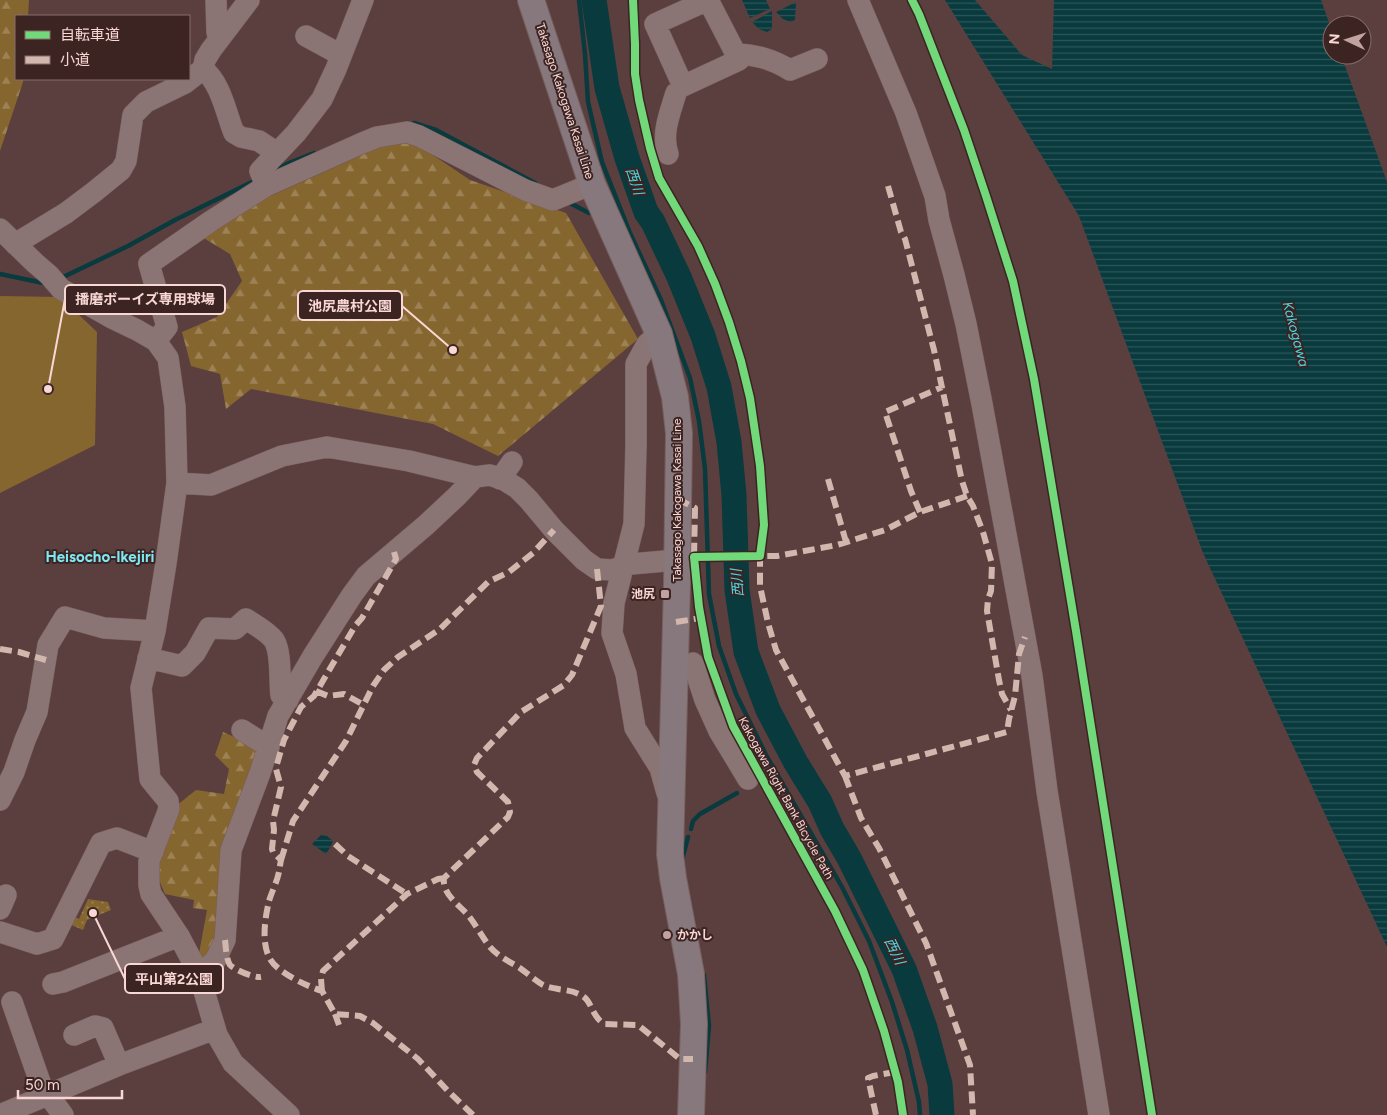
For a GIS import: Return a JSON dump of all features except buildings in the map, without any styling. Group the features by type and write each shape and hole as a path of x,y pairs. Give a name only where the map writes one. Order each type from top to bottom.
{"main road":[{"name":"Takasago Kakogawa Kasai Line","path":"531,0 592,184 659,334 675,397 679,433 670,854 691,974 694,1024 691,1115"}],"street":[{"path":"216,0 219,39"},
{"path":"190,79 203,69 205,60 219,39 250,0"},
{"path":"266,186 260,171 296,133 322,99 363,0"},
{"path":"540,0 542,33"},
{"path":"669,138 677,94 655,24 675,7 708,0 738,60 677,94"},
{"path":"858,0 906,113 935,196 939,220 966,324 1032,676 1047,791 1099,1115"},
{"path":"306,36 341,56"},
{"path":"736,54 752,54 779,63 778,71 790,70 817,59"},
{"path":"203,69 210,74 223,99 234,133 241,137 259,141 277,153"},
{"path":"15,244 66,212 121,170 126,161 133,116 146,102 189,80"},
{"path":"156,341 167,327 149,264 266,186 377,137 407,132 419,136 525,190 553,200 592,184"},
{"path":"0,229 55,282 112,318 156,341 168,358 175,407 177,483 155,631 141,688 150,779 168,800 169,809 149,861 148,873 151,894 179,936 199,974 217,1036 233,1063 289,1115"},
{"path":"659,334 647,344 636,364 634,524 614,603 612,633 626,674 635,728 660,768 671,808"},
{"path":"177,483 211,485 282,456 326,447 409,461 475,477 506,470 517,488 554,530 584,560 597,569 612,570 631,564 677,560"},
{"path":"280,697 366,576 426,525 475,477"},
{"path":"0,800 14,772 37,712 48,645 65,617 104,628 155,631"},
{"path":"148,658 182,666 195,653 209,628 235,629 246,619 267,633 274,641 278,651 280,697 278,716 254,789 231,850 225,940 215,961 199,974"},
{"path":"693,662 705,700 748,779"},
{"path":"673,717 705,700"},
{"path":"242,730 268,747"},
{"path":"0,932 38,944 53,939 101,843 117,838 153,852"},
{"path":"53,984 63,982 179,936"},
{"path":"12,1002 41,1085 63,1115"},
{"path":"74,1035 95,1026 102,1028 119,1065"},
{"path":"0,1115 119,1065 215,1029"}],"green space":[{"path":"0,0 29,0 28,15 15,15 15,80 23,80 23,82 0,151"},
{"path":"393,141 418,145 470,180 566,213 638,339 498,456 433,424 251,389 226,409 220,374 191,366 182,332 217,317 242,281 230,254 202,237 266,198"},
{"path":"0,296 60,297 97,332 95,445 0,493"},
{"path":"223,732 263,750 216,951 204,963 198,959 207,910 193,908 194,900 165,894 156,873 176,806 196,790 224,794 229,769 215,755"},
{"path":"88,899 108,902 111,910 87,920 83,930 69,924 72,916 79,919"}],"water":[{"path":"742,0 766,0 770,9 750,18"},
{"name":"Kakogawa","path":"945,0 975,0 1022,55 1052,69 1054,0 1321,0 1326,15 1322,15 1322,65 1345,65 1387,182 1387,947 1203,553 1079,216"},
{"path":"796,2 795,20 790,22 783,19 776,12"},
{"path":"772,11 772,29 767,32 759,29 752,22"},
{"path":"321,835 327,836 333,841 326,854 312,844"}],"waterway":[{"path":"579,0 588,102 602,162 630,233 661,300 690,378 699,421 705,469 709,594 719,646 736,694 766,755 842,887 869,941 892,1002 907,1050 919,1102 920,1115"},
{"name":"西川","path":"594,0 607,88 627,158 646,212 653,222 679,277 703,336 719,387 729,442 734,495 737,590 746,652 768,710 796,763 820,802 904,969 925,1028 940,1084 942,1115"},
{"path":"414,123 436,130 535,183"},
{"path":"271,172 314,153"},
{"path":"59,279 258,179"},
{"path":"568,202 589,213"},
{"path":"0,274 48,284"},
{"path":"691,829 693,821 700,814 737,793"},
{"path":"682,860 688,837"},
{"path":"704,975 709,1026 705,1072"}],"marked path":[{"path":"888,186 901,232 905,239 934,350 962,481 983,532 992,564 991,591 987,611 1002,694 1011,710"},
{"path":"920,512 911,491 885,412 942,387"},
{"path":"828,479 846,542"},
{"path":"967,496 920,512 885,530 837,545 777,556 760,556 760,586 776,650 845,776 1007,732 1015,696 1019,654 1025,637"},
{"path":"678,499 695,508 694,557"},
{"path":"281,860 293,821 346,741 373,686 384,670 398,657 440,629 488,582 509,572 533,553 554,530"},
{"path":"394,552 396,559 362,618 355,626 314,696 301,707 284,740 276,769 281,787 273,821 272,849 281,860 266,915 265,946 270,959 279,969 301,982 322,991 335,1014 360,1016 373,1023 418,1059 473,1115"},
{"path":"597,569 601,606 572,675 564,685 521,712 477,758 474,765 477,772 508,802 510,812 508,817 444,878 444,884 448,894 468,915 490,947 502,957 543,985 574,992 584,997 604,1024 638,1025 680,1059 693,1059"},
{"path":"676,622 701,618"},
{"path":"0,649 19,652 46,660"},
{"path":"316,691 328,696 344,694 364,705"},
{"path":"845,776 861,818 879,848 926,943 970,1065 973,1115"},
{"path":"335,844 348,856 407,894"},
{"path":"322,991 321,979 323,971 407,894 444,878"},
{"path":"225,940 230,965 245,973 261,977"},
{"path":"335,1014 339,1025"},
{"path":"876,1115 868,1078 895,1072"}],"cycle path":[{"name":"Kakogawa Right Bank Bicycle Path","path":"633,0 635,74 650,148 659,178 698,246 729,322 750,398 760,466 764,525 760,556 694,557 699,607 708,657 733,726 835,911 863,970 884,1031 898,1082 903,1115"},
{"path":"912,0 964,130 1013,281 1034,379 1076,631 1152,1115"}],"place":[{"name":"池尻農村公園","path":"453,350"},
{"name":"播磨ボーイズ専用球場","path":"48,389"},
{"name":"池尻","path":"665,594"},
{"name":"平山第2公園","path":"93,913"},
{"name":"かかし","path":"667,935"}],"district":[{"name":"Heisocho-Ikejiri","path":"100,557"}]}
